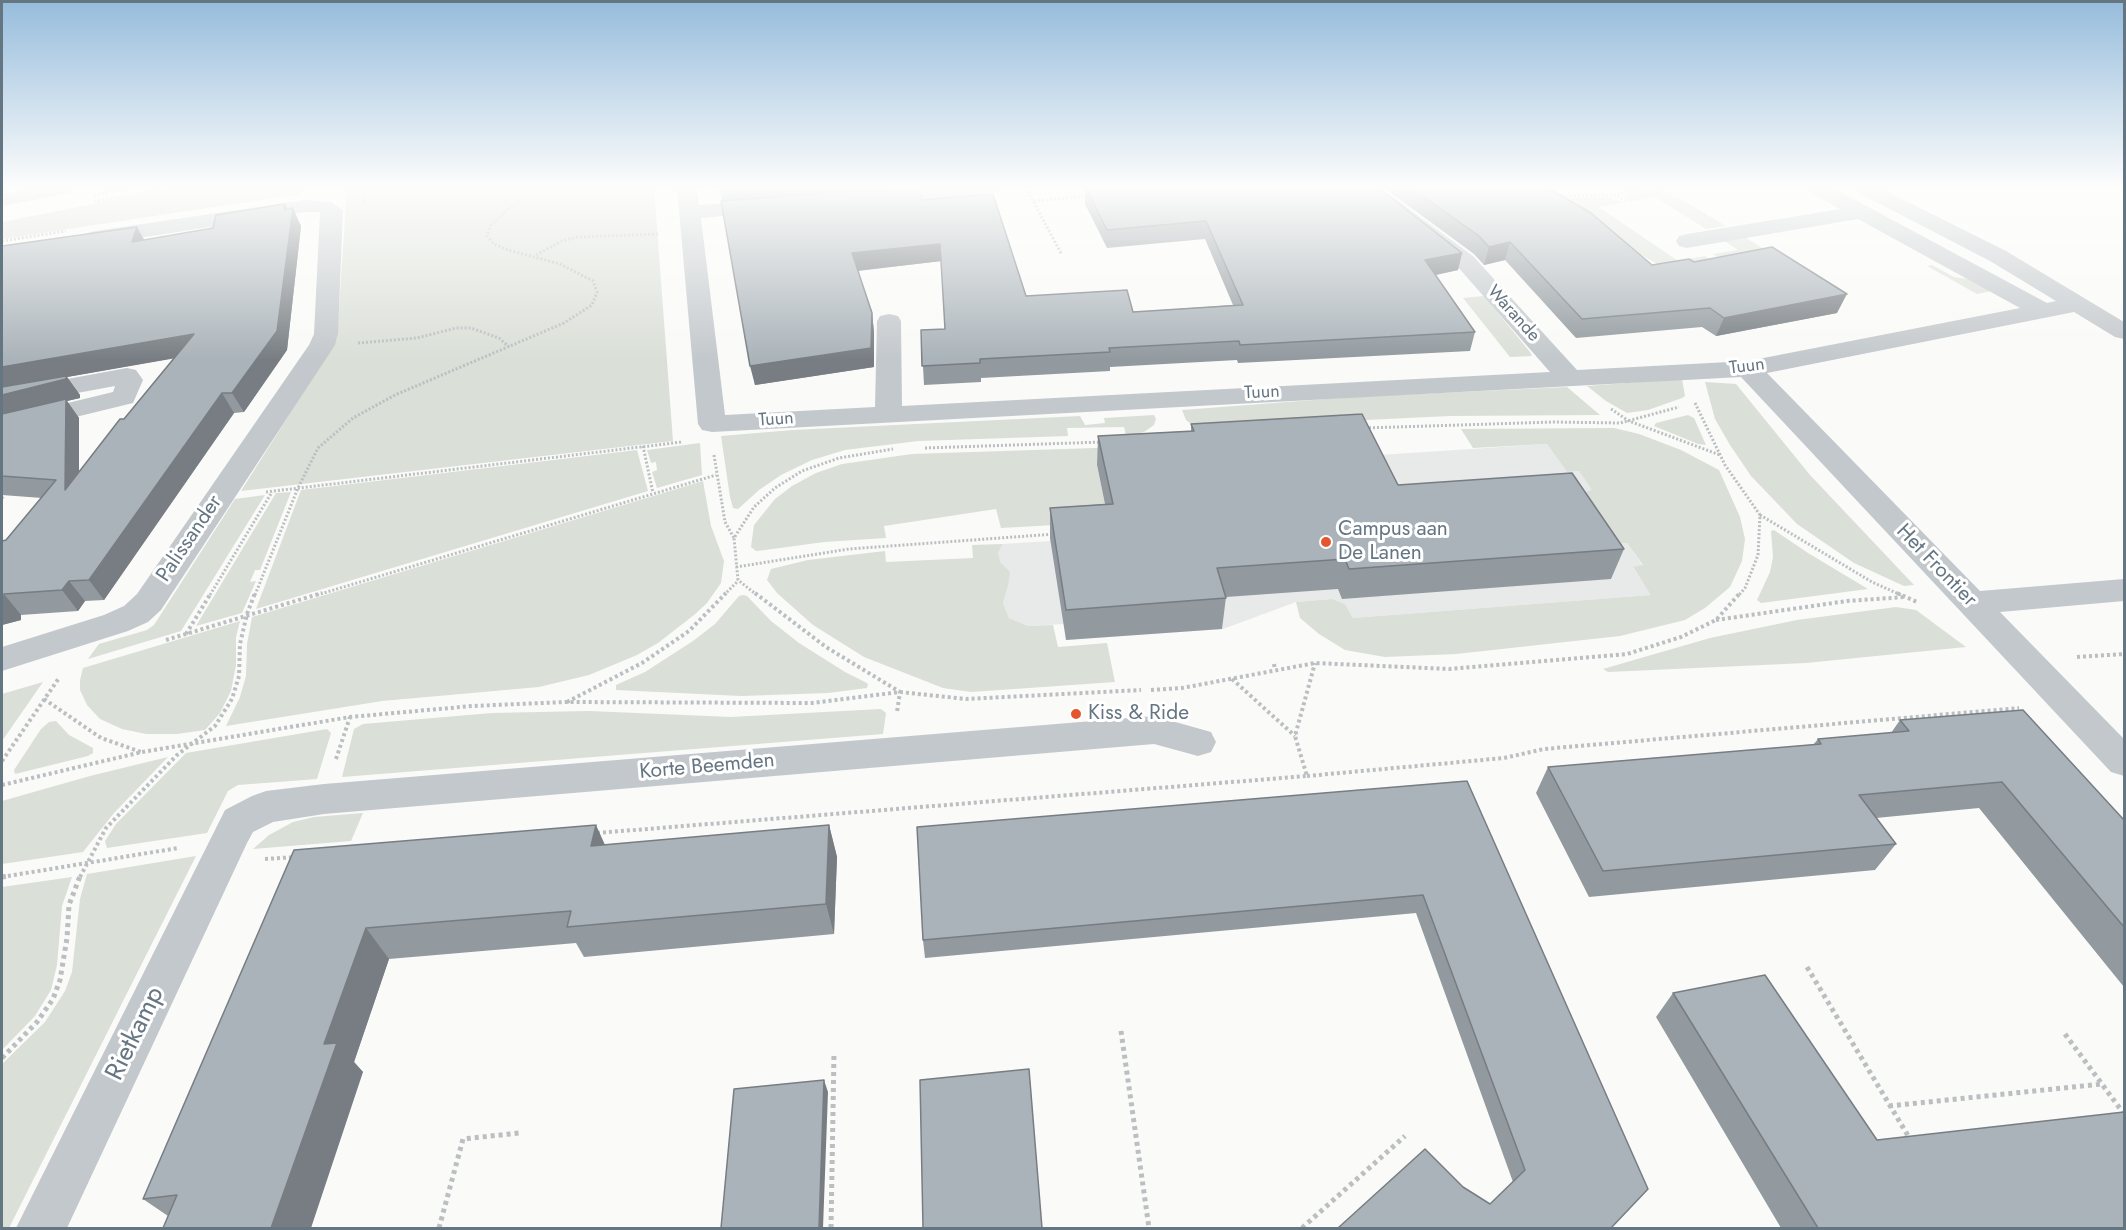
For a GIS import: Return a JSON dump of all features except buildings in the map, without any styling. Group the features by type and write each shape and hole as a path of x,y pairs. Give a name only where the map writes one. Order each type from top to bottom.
{"street":[{"name":"Palissander","path":"2,660 136,614 149,602 322,345 326,334 330,245"},
{"path":"694,245 712,432"},
{"name":"Warande","path":"1444,245 1465,261 1570,378"},
{"path":"1923,245 2042,310"},
{"path":"1977,245 2124,332"},
{"name":"Tuun","path":"712,432 888,412 1748,369 2078,304"},
{"path":"888,412 889,321"},
{"name":"Het Frontier","path":"1748,369 2124,762"},
{"path":"2,399 127,376 130,380 124,397 2,427"},
{"path":"1972,603 2124,590"},
{"name":"Korte Beemden","path":"224,851 239,821 266,807 324,799 1154,730 1198,742"},
{"name":"Rietkamp","path":"41,1228 224,851"}],"path":[{"path":"2,1058 37,1022 53,999 60,981 67,938 69,906 85,864 106,828 177,755 215,726 232,699 239,676 240,644 247,614 298,488 318,448 353,418 395,395 564,323 592,305 597,292 593,281 560,264 498,245"},
{"path":"535,256 555,245"},
{"path":"1057,245 1062,255"},
{"path":"322,345 417,338 456,328 482,332 499,338 509,347"},
{"path":"1694,371 1694,402 1720,454 1760,515 1872,582 1908,596 1926,608"},
{"path":"1570,378 1580,388 1629,421 1720,454"},
{"path":"1362,428 1542,422 1620,423 1683,405"},
{"path":"218,498 643,446 712,432 716,475 725,522 734,538 738,580 826,648 900,692"},
{"path":"919,448 1106,442"},
{"path":"643,446 653,493"},
{"path":"734,538 754,507 775,488 802,471 838,458 895,448"},
{"path":"164,640 716,475"},
{"path":"186,634 272,491"},
{"path":"1716,620 1746,588 1758,555 1760,515"},
{"path":"736,567 849,549 1062,534"},
{"path":"566,702 642,663 689,631 738,580"},
{"path":"2,785 142,752 350,717 472,706 566,702 812,704 900,692 966,699 1182,688 1315,663 1449,669 1627,654 1681,637 1716,620 1908,596"},
{"path":"2,761 92,631"},
{"path":"1295,736 1315,663"},
{"path":"1274,664 1275,670"},
{"path":"1232,679 1295,736 1307,777"},
{"path":"44,699 101,738 142,752"},
{"path":"588,834 1307,777 1503,758 1544,749 2069,704"},
{"path":"2,877 85,864 224,851 302,856"},
{"path":"1807,967 1913,1144 1903,1146"},
{"path":"1121,1031 1149,1228"},
{"path":"2065,1034 2124,1114"},
{"path":"831,1228 834,1053"},
{"path":"1889,1106 2102,1084"},
{"path":"439,1228 463,1139 519,1133"},
{"path":"1302,1228 1405,1136"}],"shaded area":[{"path":"343,245 658,245 673,441 241,491 337,339"},
{"path":"1624,245 1655,245 1678,261 1705,256 1713,262 1659,265"},
{"path":"1731,245 1758,245 1764,249 1721,260 1713,254 1738,250"},
{"path":"1932,265 1954,277 1974,280 1992,291 1977,294 1927,266"},
{"path":"1484,296 1532,356 1510,357 1463,298"},
{"path":"1682,379 1685,396 1682,398 1648,410 1627,413 1606,401 1587,386"},
{"path":"1705,382 1736,384 1810,475 1914,585 1904,586 1854,563 1797,524 1751,476 1730,445 1715,419"},
{"path":"1567,387 1600,415 1450,416 1196,428 1186,420 1182,410 1353,397"},
{"path":"1154,415 1156,419 1154,425 1144,432 1133,435 1126,435 1124,427 1067,428 1068,436 918,441 845,450 812,460 781,475 759,490 738,509 733,508 730,497 721,436 793,430 1080,416 1085,425 1105,423 1104,418"},
{"path":"1688,415 1694,418 1706,445 1698,444 1654,426 1656,423"},
{"path":"1614,428 1639,434 1681,450 1719,470 1740,517 1745,539 1742,561 1730,587 1705,608 1685,620 1620,636 1456,654 1385,657 1345,650 1319,634 1300,618 1296,602 1332,599 1345,604 1353,618 1651,595 1633,567 1643,565 1627,543 1615,543 1583,493 1592,490 1579,471 1567,472 1547,444 1473,448 1461,429"},
{"path":"700,443 702,475 657,488 652,472 657,470 656,462 651,463 647,450"},
{"name":"Campus aan De Lanen","path":"1547,444 1567,472 1579,471 1593,491 1584,493 1627,543 1643,566 1633,568 1652,595 1353,618 1345,604 1332,599 1296,602 1223,629 1066,640 1064,624 1028,626 1009,618 1003,603 1008,586 998,553 1003,544 1050,541 1050,537 1111,533 1097,465 1379,455"},
{"path":"1156,446 1176,461 1097,466 1109,522 1001,528 996,509 884,526 886,538 824,542 756,551 751,547 754,525 775,499 792,486 816,473 842,464 912,454"},
{"path":"637,450 648,491 256,609 301,490"},
{"path":"703,481 711,526 724,561 721,583 707,603 694,615 658,643 637,655 589,675 539,687 382,701 226,726 240,697 246,676 247,644 252,617"},
{"path":"291,492 260,570 255,570 250,582 256,581 242,613 196,626 276,493"},
{"path":"265,495 181,631 88,659 99,644 147,630 154,625 235,499"},
{"path":"1774,530 1868,589 1761,603 1757,600 1770,572 1773,557 1771,531"},
{"path":"1003,544 998,553 1001,563 1010,572 1003,603 1009,618 1028,626 1053,625 1058,647 1107,643 1115,682 971,692 943,688 864,657 813,625 777,593 767,580 771,569 808,560 885,551 886,562 973,558 972,545"},
{"path":"739,596 747,596 771,621 799,643 865,682 868,684 867,688 828,693 741,696 616,690 616,685 645,672 693,641 715,624"},
{"path":"1896,607 1916,610 1966,647 1806,663 1608,672 1603,669 1710,638 1797,620"},
{"path":"240,621 236,637 236,665 231,691 220,713 205,730 177,734 146,734 122,729 100,719 87,705 80,690 83,668"},
{"path":"43,682 2,741 2,694"},
{"path":"881,709 886,713 883,734 342,777 354,729 363,724 492,713 589,711 731,717"},
{"path":"56,721 69,735 93,748 93,753 15,774 14,770 41,729 49,722"},
{"path":"327,729 331,733 317,779 238,785 228,791 207,833 107,848 105,841 116,824 186,753"},
{"path":"168,757 114,813 83,852 2,864 2,801"},
{"path":"363,813 351,841 253,849 269,835 293,822 314,817"},
{"path":"196,856 9,1228 2,1228 2,1064 45,1022 65,991 72,972 80,899 87,874"},
{"path":"72,877 62,906 57,965 51,990 35,1016 2,1050 2,887"}],"place":[{"name":"Campus aan De Lanen","path":"1326,542"},
{"name":"Kiss & Ride","path":"1076,714"}]}
